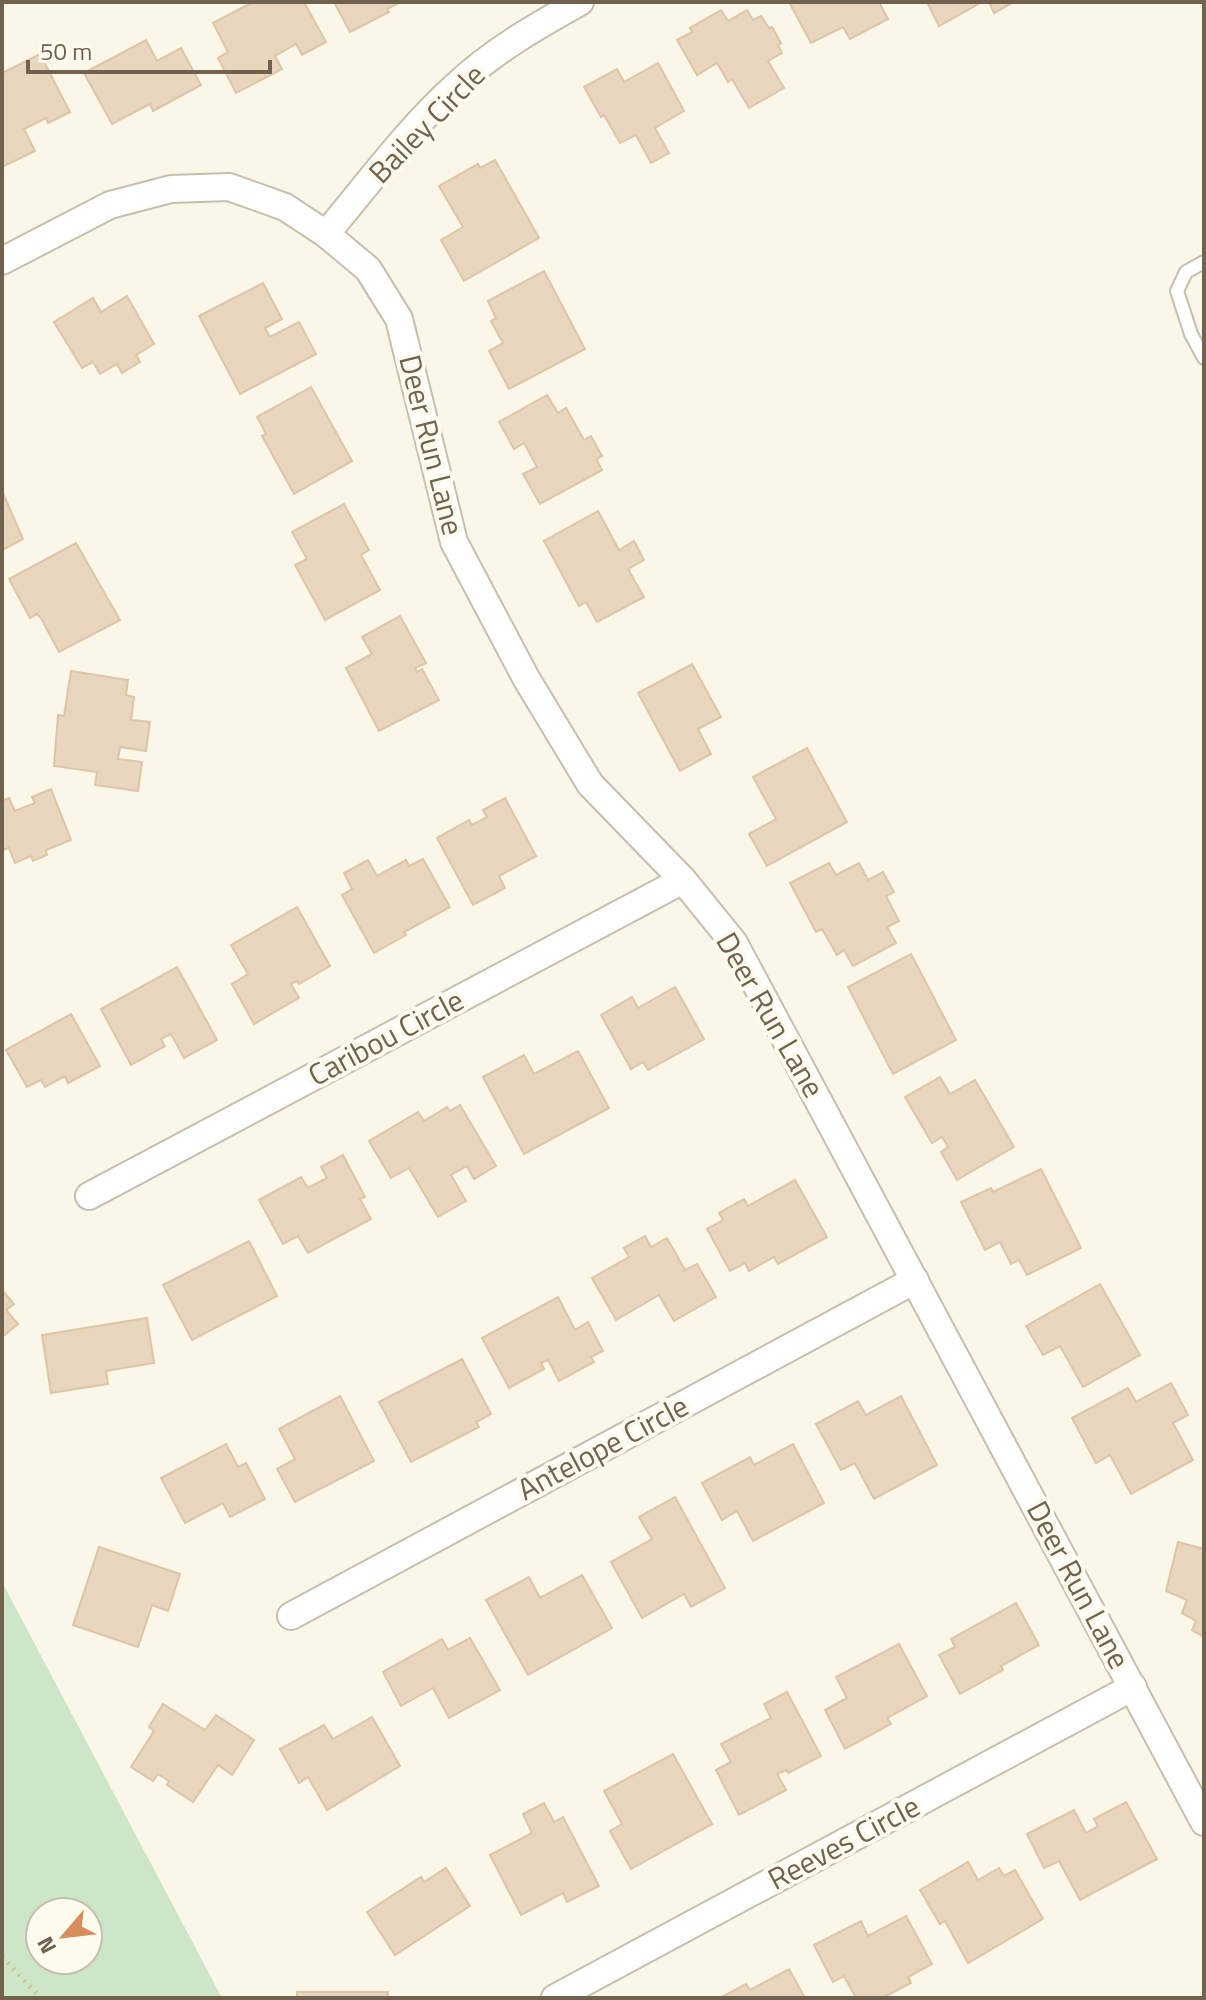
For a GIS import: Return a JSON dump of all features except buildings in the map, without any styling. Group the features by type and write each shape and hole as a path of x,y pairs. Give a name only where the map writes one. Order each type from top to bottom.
{"street":[{"name":"Bailey Circle","path":"326,234 422,120 458,84 530,29 580,2"},
{"name":"Deer Run Lane","path":"2,261 110,205 171,189 229,187 285,207 326,234 368,269 399,319 454,542 526,678 590,784 683,880 734,943 1204,1822"},
{"name":"Caribou Circle","path":"89,1196 683,880"},
{"name":"Antelope Circle","path":"291,1616 915,1280"},
{"name":"Reeves Circle","path":"555,1998 1133,1687"}],"lane":[{"path":"1204,262 1186,272 1177,291 1191,334 1204,358"}],"path":[{"path":"2,1957 41,1998"}],"green space":[{"path":"2,1582 222,1998 2,1998"}]}
